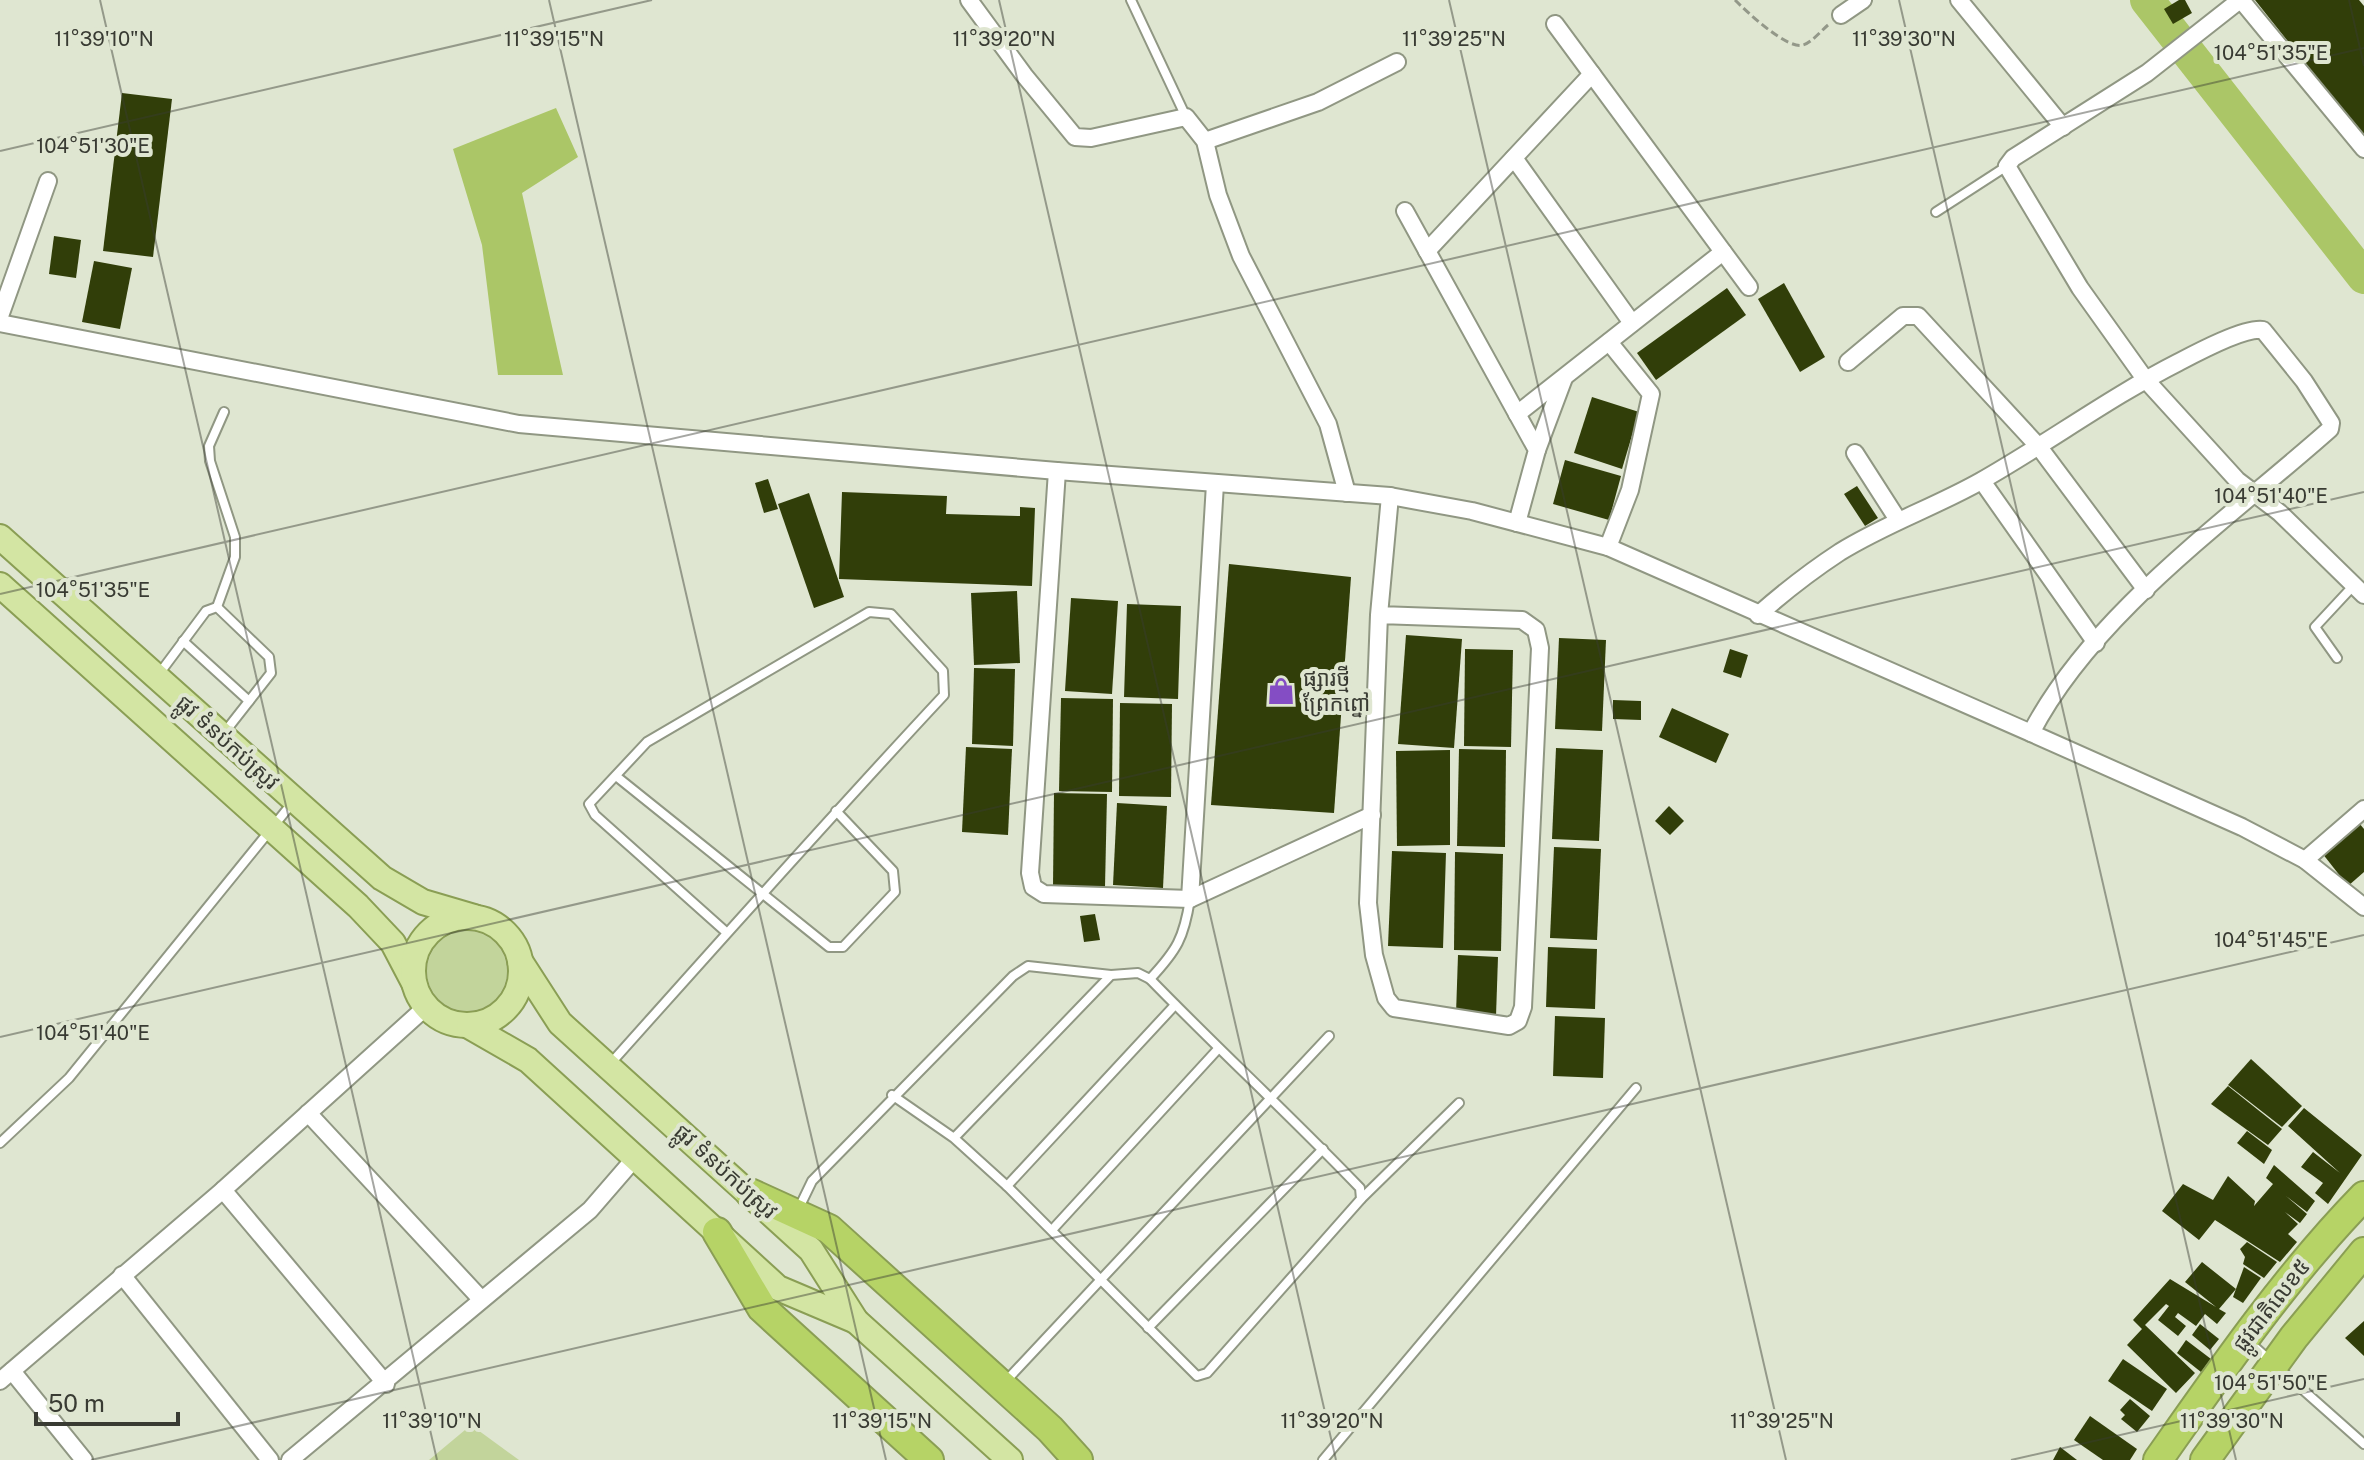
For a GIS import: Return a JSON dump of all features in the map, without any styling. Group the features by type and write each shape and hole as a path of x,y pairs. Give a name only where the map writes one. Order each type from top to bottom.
{"highway":[{"path":"750,1193 829,1229 1002,1385 1078,1460"},
{"name":"ផ្លូវជាតិលេខ៥","path":"2158,1460 2244,1338 2318,1246 2364,1196"},
{"path":"717,1232 762,1308 929,1460"},
{"name":"ផ្លូវជាតិលេខ៥","path":"2205,1460 2274,1363 2362,1258"}],"main road":[{"name":"ផ្លូវ ទំនប់កប់ស្រូវ","path":"0,537 382,878 423,902 474,917"},
{"name":"ផ្លូវ ទំនប់កប់ស្រូវ","path":"0,585 367,915 393,943 414,983"},
{"path":"474,917 497,926 509,937 520,961 519,987 505,1010 482,1024 469,1026 441,1020 418,997 414,983 413,959 425,935 443,922 474,917"},
{"name":"ផ្លូវ ទំនប់កប់ស្រូវ","path":"520,961 560,1023 811,1250 856,1321 1010,1460"},
{"name":"ផ្លូវ ទំនប់កប់ស្រូវ","path":"469,1026 528,1060 778,1288 856,1321"}],"street":[{"path":"969,0 1075,137 1091,138 1186,117 1205,141 1218,195 1241,256 1328,424 1347,493"},
{"path":"1841,15 1863,0"},
{"path":"1959,0 2063,127"},
{"path":"2361,584 2237,480 2145,379 2080,288 2007,166 2013,158 2147,73 2240,0 2364,149"},
{"path":"1555,24 1749,287"},
{"path":"1205,141 1318,102 1397,62"},
{"path":"1427,251 1592,74"},
{"path":"1514,158 1632,323"},
{"path":"0,316 48,181"},
{"path":"1405,211 1537,450"},
{"path":"1517,414 1723,252"},
{"path":"1848,362 1903,316 1918,316 2039,447 2146,590"},
{"path":"0,323 519,424 1057,471 1390,496 1517,523 1608,547 2242,827 2305,860 2364,907"},
{"path":"1758,615 1798,580 1898,520 1982,481 2145,379 2199,351 2263,330 2331,423 2330,429 2146,590 2053,691 2031,733"},
{"path":"1608,547 1630,490 1651,394 1609,342"},
{"path":"1517,523 1537,450 1564,377"},
{"path":"1855,453 1898,520"},
{"path":"1057,471 1030,873 1033,887 1044,894 1190,899 1372,815"},
{"path":"1982,481 2096,643"},
{"path":"1190,899 1215,484"},
{"path":"1379,615 1522,620 1536,630 1540,664 1523,1007 1518,1021 1509,1026 1413,1014 1394,1008 1386,998 1374,955 1368,903 1379,615 1390,496"},
{"path":"2305,860 2364,809"},
{"path":"84,1460 6,1376 223,1190 426,1007"},
{"path":"308,1113 480,1298"},
{"path":"290,1460 386,1384 480,1298 590,1210 635,1158"},
{"path":"223,1190 386,1384"},
{"path":"122,1275 270,1460"}],"lane":[{"path":"1131,0 1186,117"},
{"path":"1936,212 2007,166"},
{"path":"217,607 235,557 235,537 210,461 209,446 224,412"},
{"path":"2337,658 2315,627 2361,584"},
{"path":"156,677 206,611 217,607"},
{"path":"217,607 269,657 271,673 221,736"},
{"path":"608,1066 726,932 759,893 944,695 943,671 891,614 869,612 647,742 589,804 590,810 726,932"},
{"path":"183,641 249,701"},
{"path":"616,776 829,947 843,947 895,892 893,871 836,811"},
{"path":"0,1143 69,1078 294,801"},
{"path":"1150,979 1176,952 1185,934 1190,899"},
{"path":"796,1214 812,1181 892,1095 1013,976 1028,966 1111,975 1138,973 1150,979 1268,1100 1323,1149 1360,1188 1361,1199"},
{"path":"954,1138 1111,975"},
{"path":"1007,1186 1175,1005"},
{"path":"1002,1385 1329,1036"},
{"path":"1052,1230 1218,1049"},
{"path":"1323,1460 1636,1088"},
{"path":"892,1095 954,1138 1007,1186 1191,1374 1197,1376 1207,1373 1361,1199 1459,1103"},
{"path":"1148,1328 1323,1149"},
{"path":"2244,1338 2364,1444"}],"path":[{"path":"1735,0 1765,27 1795,45 1804,45 1841,15"}],"shaded area":[{"path":"556,108 578,157 522,193 563,375 498,375 482,245 453,149"},
{"path":"467,931 482,934 495,943 504,956 507,971 504,986 495,999 482,1008 467,1011 452,1008 439,999 430,986 427,971 430,956 439,943 452,934"},
{"path":"471,1425 519,1460 429,1460"}],"building":[{"path":"2185,0 2192,13 2173,24 2164,9"},
{"path":"2255,0 2359,0 2364,6 2364,137"},
{"path":"122,93 172,99 153,257 103,251"},
{"path":"54,236 81,240 76,278 49,274"},
{"path":"94,261 132,268 120,329 82,322"},
{"path":"1784,283 1825,357 1800,372 1758,299"},
{"path":"1727,288 1746,315 1656,380 1637,353"},
{"path":"1592,397 1639,412 1622,469 1574,453"},
{"path":"1565,460 1621,476 1609,520 1553,504"},
{"path":"768,479 778,509 764,513 755,483"},
{"path":"1857,486 1878,518 1865,526 1844,494"},
{"path":"842,492 947,496 946,514 1020,516 1020,507 1035,508 1032,586 839,579"},
{"path":"809,493 844,597 814,608 778,504"},
{"name":"ផ្សារថ្មី ព្រែកព្នៅ","path":"1229,564 1351,577 1334,813 1211,805"},
{"path":"1017,591 1020,663 974,665 971,593"},
{"path":"1071,598 1118,601 1112,694 1065,691"},
{"path":"1127,604 1181,606 1178,699 1124,697"},
{"path":"1406,635 1462,639 1454,748 1398,744"},
{"path":"1559,638 1606,640 1602,731 1555,729"},
{"path":"1465,649 1513,650 1511,747 1464,746"},
{"path":"1730,649 1748,655 1741,678 1723,672"},
{"path":"974,668 1015,669 1013,746 972,744"},
{"path":"1061,698 1113,699 1112,792 1059,791"},
{"path":"1613,700 1641,701 1641,720 1613,719"},
{"path":"1120,703 1172,704 1171,797 1119,796"},
{"path":"1672,708 1729,734 1716,763 1659,737"},
{"path":"966,747 1012,749 1008,835 962,832"},
{"path":"1556,748 1603,750 1599,841 1552,839"},
{"path":"1459,749 1506,750 1505,847 1457,846"},
{"path":"1450,750 1450,845 1397,846 1396,751"},
{"path":"1054,793 1107,794 1105,887 1053,886"},
{"path":"1117,803 1167,806 1163,888 1113,885"},
{"path":"1669,806 1684,821 1670,835 1655,821"},
{"path":"2359,823 2364,829 2364,872 2348,886 2322,853"},
{"path":"1554,847 1601,849 1597,940 1550,938"},
{"path":"1392,851 1446,853 1443,948 1388,946"},
{"path":"1455,852 1503,854 1501,951 1454,950"},
{"path":"1095,914 1100,940 1084,942 1080,916"},
{"path":"1548,947 1597,949 1595,1009 1546,1007"},
{"path":"1458,955 1498,957 1496,1016 1456,1014"},
{"path":"1555,1016 1605,1018 1603,1078 1553,1076"},
{"path":"2251,1059 2302,1106 2282,1127 2228,1085"},
{"path":"2228,1086 2282,1129 2268,1145 2211,1104"},
{"path":"2304,1108 2362,1155 2328,1204 2315,1193 2323,1183 2301,1167 2313,1152 2340,1173 2288,1126"},
{"path":"2247,1131 2272,1150 2264,1164 2237,1143"},
{"path":"2274,1165 2315,1201 2307,1212 2286,1196 2307,1214 2300,1223 2285,1212 2298,1224 2288,1234 2297,1242 2280,1262 2215,1220 2199,1240 2162,1211 2183,1184 2213,1200 2228,1176 2255,1201 2254,1206 2273,1184 2266,1178"},
{"path":"2247,1242 2277,1262 2264,1278 2243,1264 2245,1257 2240,1249"},
{"path":"2202,1262 2236,1289 2219,1309 2226,1313 2217,1324 2205,1314 2196,1326 2178,1313 2175,1317 2186,1326 2178,1336 2158,1320 2169,1306 2166,1304 2145,1325 2195,1373 2176,1393 2127,1345 2142,1329 2133,1320 2170,1279 2216,1307 2185,1282"},
{"path":"2244,1267 2261,1278 2243,1303 2233,1297"},
{"path":"2364,1321 2364,1356 2345,1338"},
{"path":"2200,1324 2219,1339 2210,1350 2192,1335"},
{"path":"2186,1340 2211,1359 2201,1372 2177,1353"},
{"path":"2123,1359 2167,1389 2152,1411 2108,1381"},
{"path":"2130,1399 2150,1416 2137,1432 2121,1419 2125,1415 2120,1410"},
{"path":"2090,1416 2137,1449 2130,1460 2103,1460 2074,1440"},
{"path":"2060,1447 2077,1460 2053,1460"}],"waterway":[{"path":"2147,0 2364,277"}],"place":[{"name":"ផ្សារថ្មី ព្រែកព្នៅ","path":"1281,691"}]}
